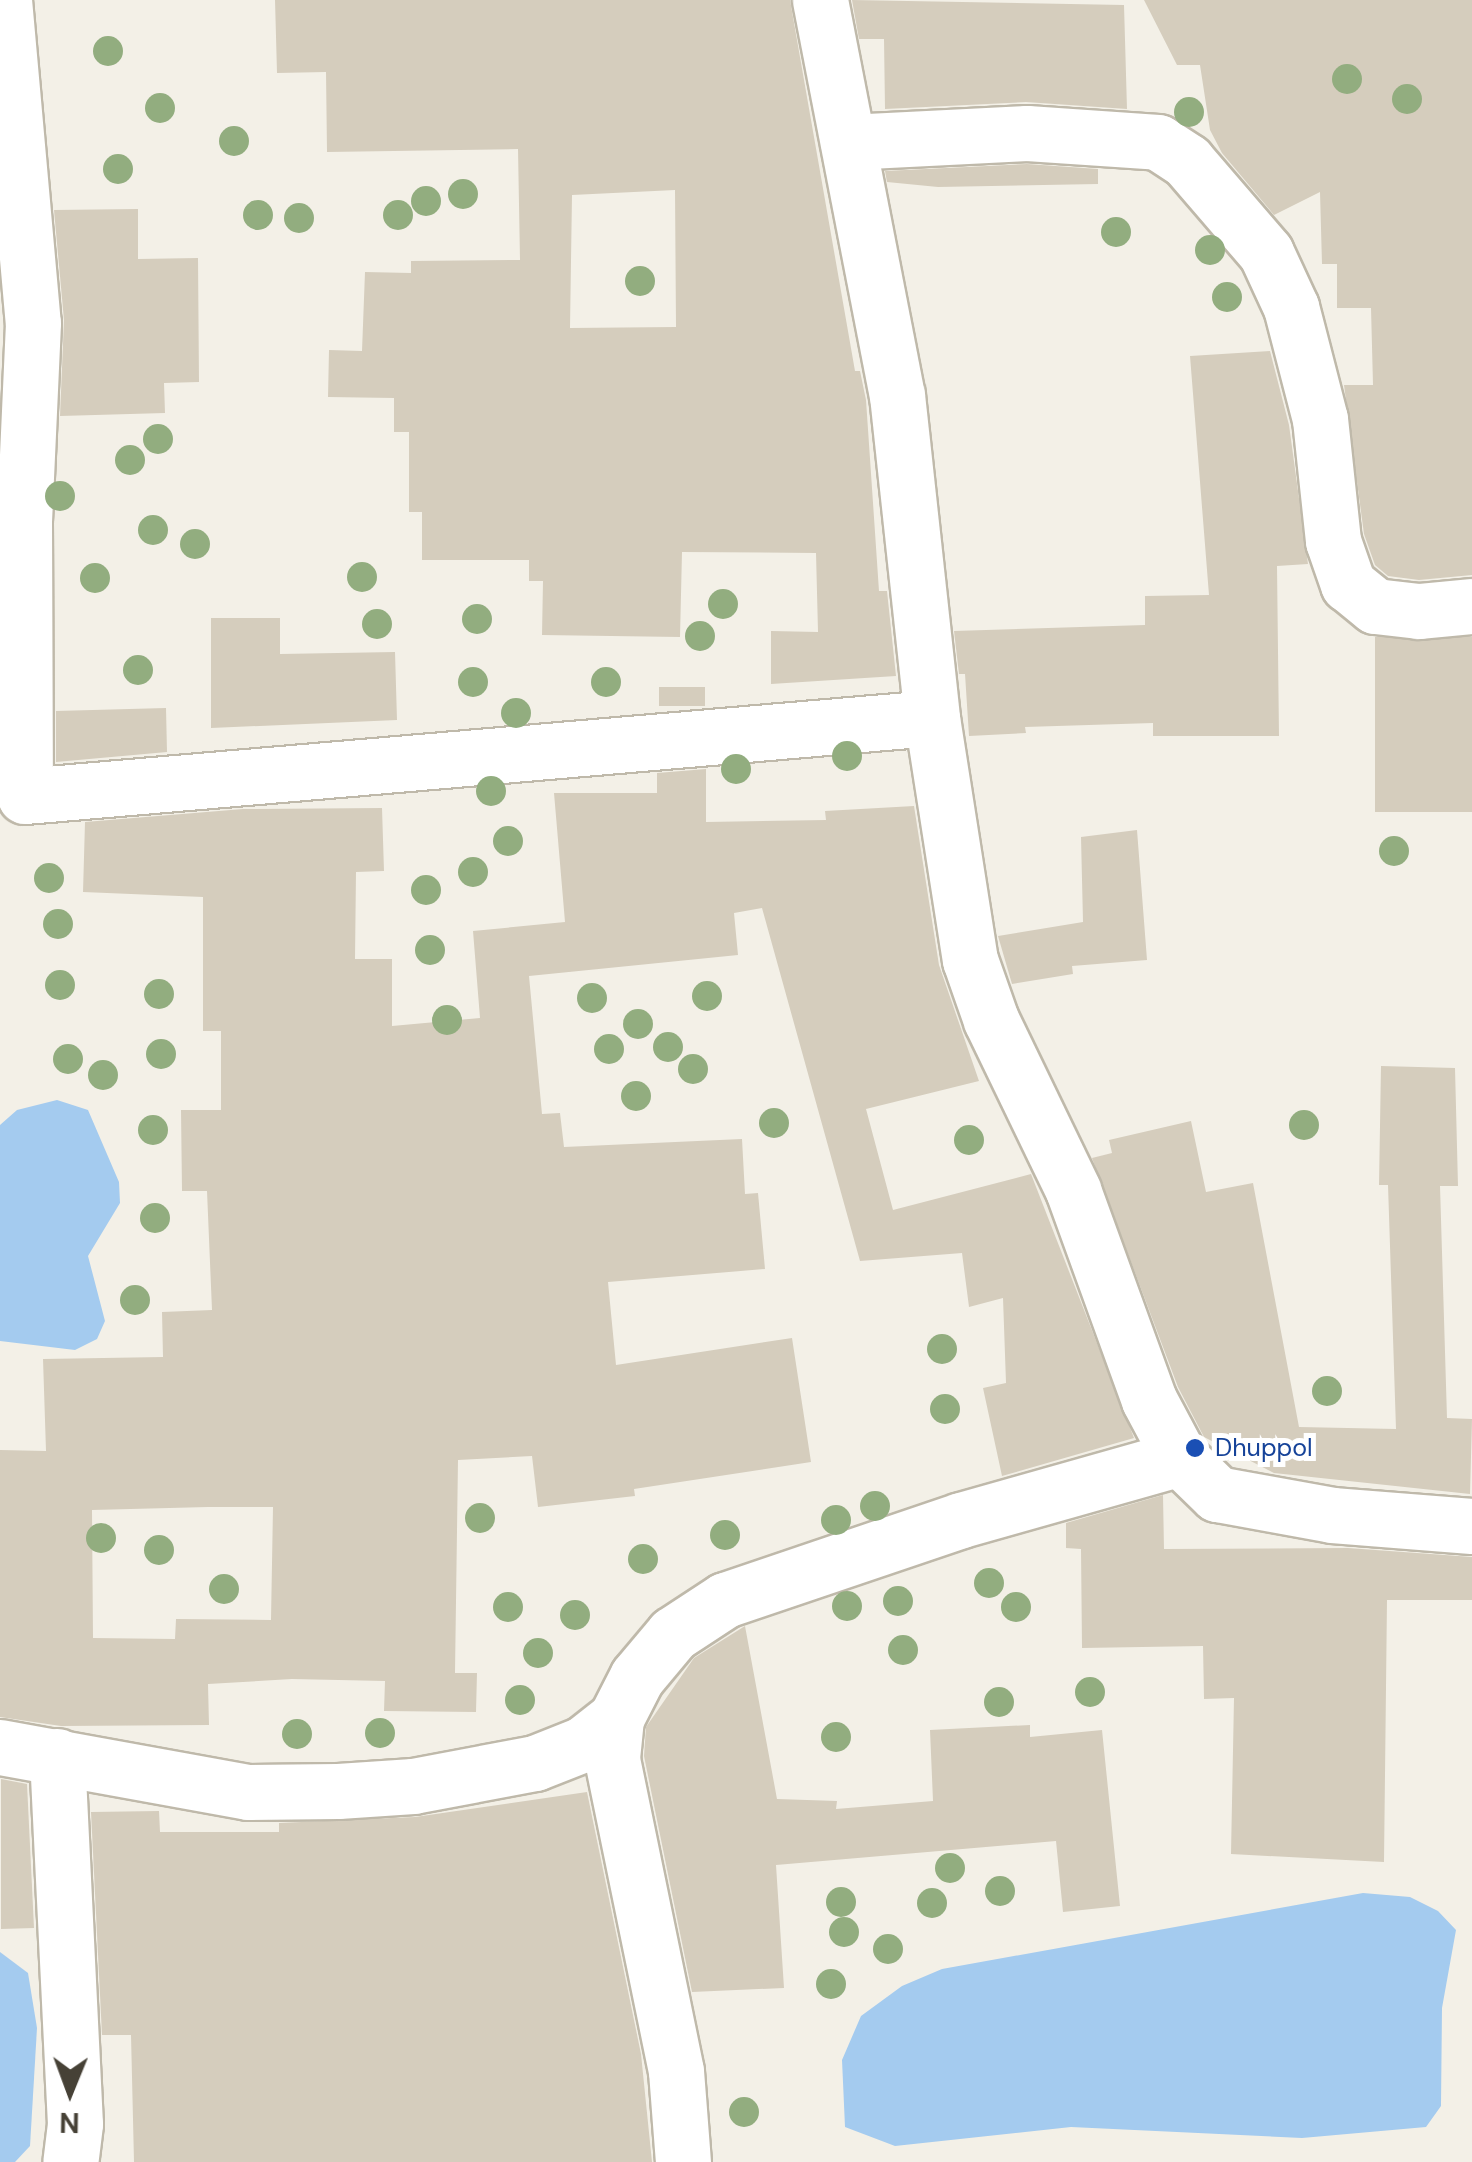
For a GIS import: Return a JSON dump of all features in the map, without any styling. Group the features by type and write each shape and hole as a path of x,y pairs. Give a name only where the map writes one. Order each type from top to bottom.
{"street":[{"path":"4,0 12,195 33,324 24,522 25,796 932,718"},
{"path":"820,0 897,395 932,718 956,888 976,975 1074,1190 1149,1400 1180,1458 1217,1494 1332,1515 1472,1526"},
{"path":"848,142 1027,133 1112,138 1158,142 1186,162 1266,253 1291,307 1320,419 1334,541 1348,584 1376,606 1419,612 1472,606"},
{"path":"683,2162 676,2071 612,1758 616,1718 637,1677 673,1634 725,1600 962,1520 1180,1458"},
{"path":"0,1747 248,1792 413,1786 535,1763 584,1744 616,1718"},
{"path":"57,1756 72,2043 70,2162"}],"water":[{"path":"57,1100 88,1110 119,1182 120,1203 88,1256 105,1321 97,1339 75,1350 0,1341 0,1125 17,1110"},
{"path":"1363,1893 1410,1897 1438,1911 1456,1930 1442,2008 1441,2106 1426,2127 1302,2138 1071,2127 895,2146 845,2127 842,2060 861,2016 902,1986 942,1969"},
{"path":"0,1952 28,1973 37,2028 30,2146 15,2162 0,2162"}],"building":[{"path":"275,0 790,0 855,371 860,371 866,400 879,591 887,591 896,676 771,684 771,631 818,632 816,553 682,552 680,637 542,635 543,581 529,581 529,560 422,560 422,512 409,512 409,432 394,432 394,398 328,397 329,350 362,351 365,272 411,273 411,261 520,260 518,149 327,152 326,72 277,73","holes":["675,190 676,327 570,328 572,195"]},
{"path":"852,0 1124,5 1127,109 1026,102 885,109 884,39 859,39"},
{"path":"1144,0 1472,0 1472,575 1419,580 1388,576 1375,565 1364,534 1344,385 1373,385 1371,308 1337,308 1337,264 1322,264 1320,192 1274,215 1222,153 1210,130 1200,65 1177,65"},
{"path":"1027,164 1098,169 1098,184 938,187 887,182 885,171"},
{"path":"138,209 138,259 198,258 199,382 164,383 165,413 60,416 64,320 54,210"},
{"path":"1270,351 1289,425 1308,564 1277,566 1279,736 1153,736 1153,723 1025,727 1026,733 969,736 965,674 959,674 954,631 1145,625 1145,596 1209,595 1190,356"},
{"path":"211,618 280,618 280,654 395,652 397,720 211,728"},
{"path":"1375,637 1472,637 1472,812 1375,812"},
{"path":"659,687 705,687 705,706 659,706"},
{"path":"166,708 167,752 56,762 56,711"},
{"path":"706,769 706,822 826,820 825,811 914,806 939,965 979,1081 866,1109 893,1210 1031,1174 1134,1438 1002,1476 983,1388 1006,1383 1003,1298 969,1307 962,1253 860,1261 762,908 734,913 738,955 529,976 542,1114 560,1113 564,1147 742,1139 745,1194 758,1193 765,1269 608,1282 616,1365 792,1338 811,1462 634,1489 635,1496 538,1507 532,1456 458,1460 455,1673 477,1673 476,1712 384,1711 385,1681 292,1679 208,1684 209,1725 61,1726 0,1717 0,1450 46,1451 43,1359 163,1357 162,1312 212,1310 207,1191 182,1191 181,1110 221,1110 221,1031 203,1031 203,897 83,892 85,822 243,809 382,808 384,871 356,872 355,959 392,959 392,1026 480,1018 473,931 565,922 554,793 657,793 657,773","holes":["273,1507 271,1620 176,1619 175,1639 93,1638 92,1510"]},
{"path":"1137,830 1147,960 1072,966 1073,974 1012,984 998,936 1083,922 1081,837"},
{"path":"1381,1066 1455,1068 1458,1186 1440,1186 1447,1418 1472,1419 1470,1494 1274,1473 1204,1437 1178,1387 1092,1158 1112,1153 1109,1140 1191,1121 1206,1192 1253,1183 1299,1427 1396,1429 1388,1185 1379,1185"},
{"path":"1163,1495 1164,1549 1348,1548 1472,1557 1472,1600 1387,1600 1384,1862 1231,1854 1234,1698 1204,1699 1203,1646 1082,1648 1081,1549 1066,1548 1066,1523"},
{"path":"745,1626 777,1799 837,1801 836,1809 933,1801 930,1730 1030,1725 1030,1737 1102,1730 1120,1906 1063,1912 1056,1841 776,1865 784,1988 692,1992 644,1756 646,1727 694,1658"},
{"path":"1,1779 27,1784 34,1928 1,1929"},
{"path":"587,1792 641,2054 652,2162 134,2162 131,2035 102,2035 91,1812 159,1811 160,1832 279,1832 279,1823 415,1817"}],"place":[{"name":"Dhuppol","path":"1195,1448"}]}
